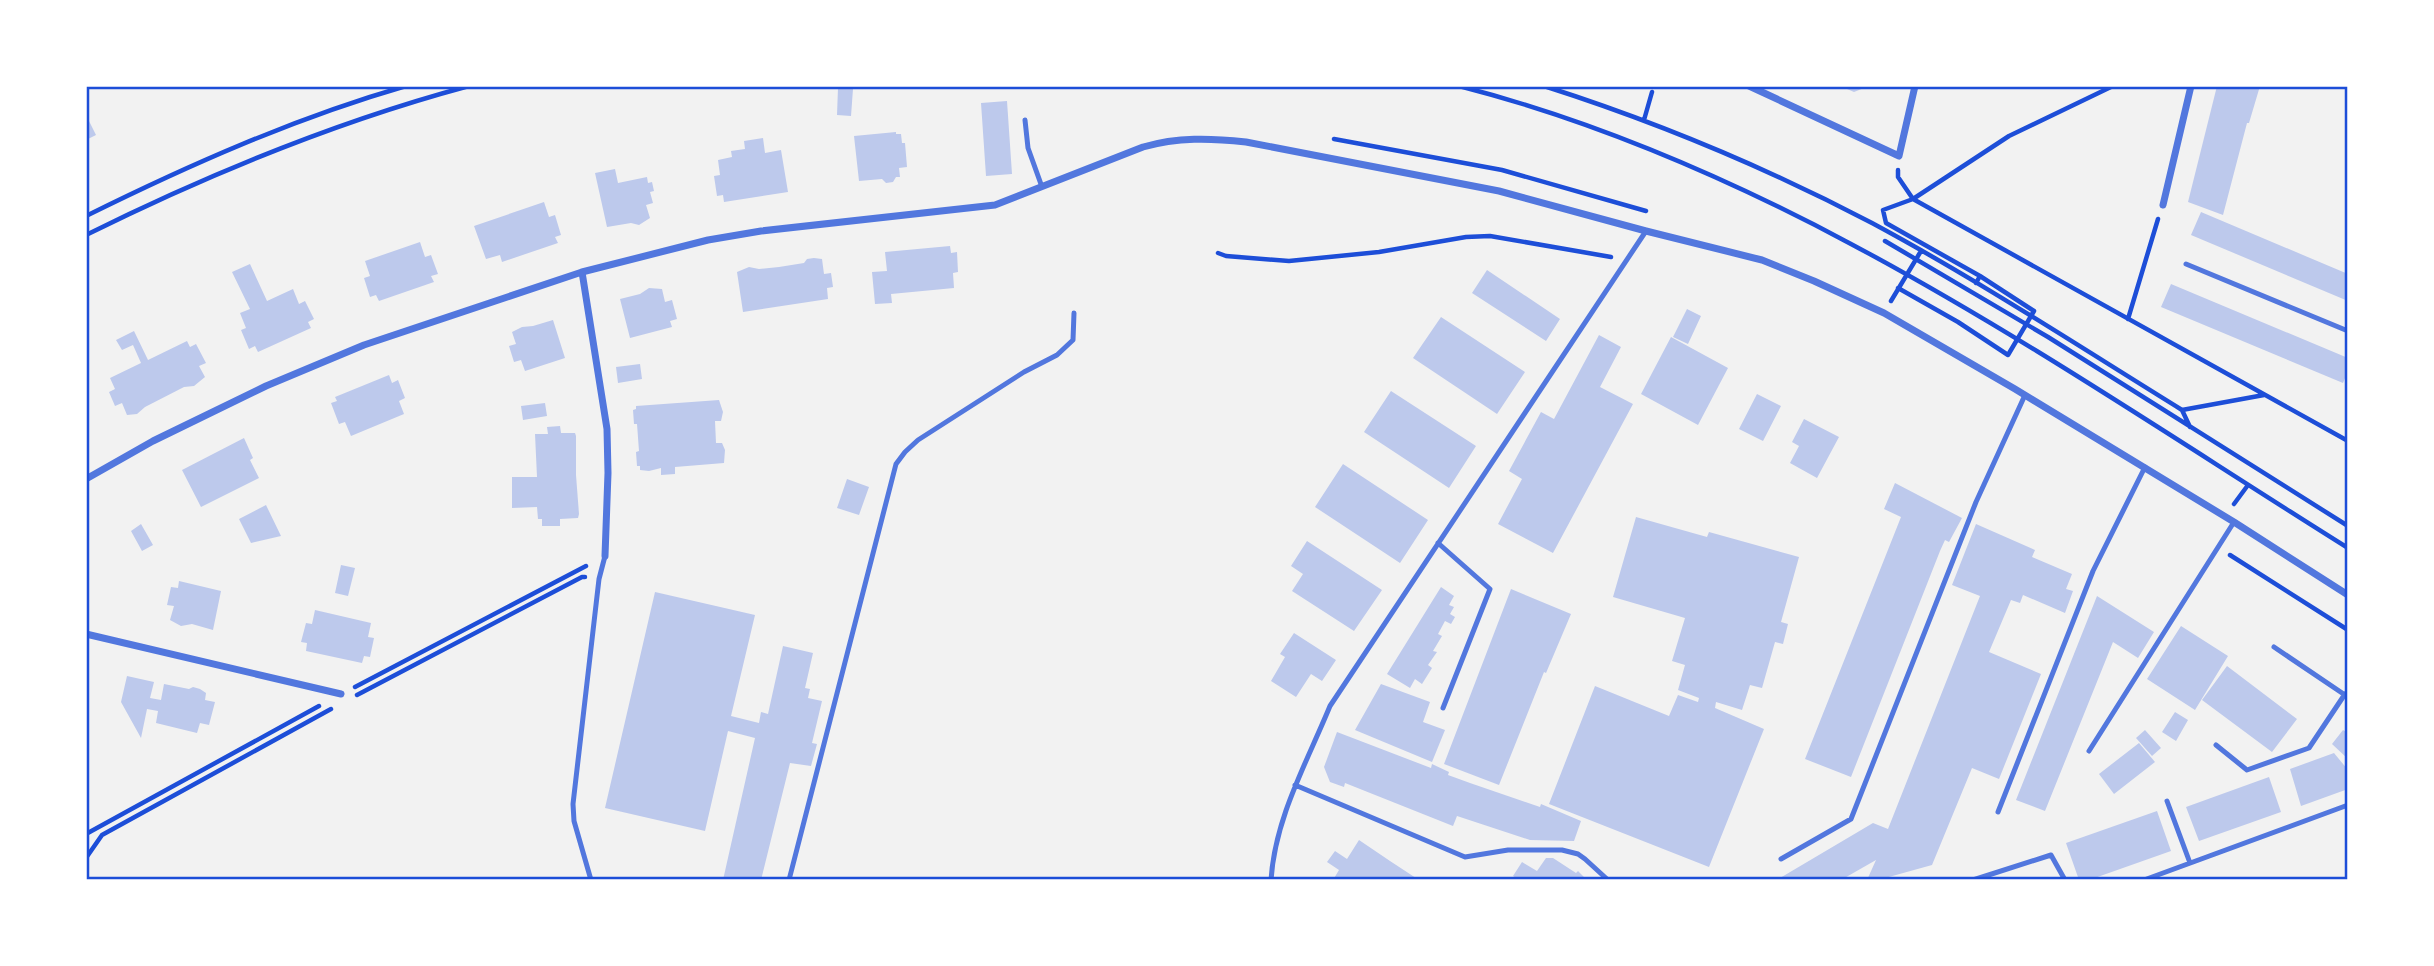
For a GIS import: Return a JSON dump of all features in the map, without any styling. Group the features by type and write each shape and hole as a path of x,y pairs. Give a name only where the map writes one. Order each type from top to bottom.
{"street":[{"path":"1749,86 1899,156 1915,86"},
{"path":"2163,205 2191,86"},
{"path":"86,479 153,441 253,392 363,345 582,272 695,243 761,231 995,205 1143,147 1165,141 1209,138 1246,142 1500,191 1762,260 1884,313 2145,467 2348,595"},
{"path":"582,272 607,429 605,556"},
{"path":"86,634 341,694"}],"lane":[{"path":"1025,120 1028,148 1042,187"},
{"path":"1279,880 1271,878 1285,811 1331,706 1646,231"},
{"path":"2186,264 2348,331"},
{"path":"789,880 896,464 918,440 1024,372 1057,355 1073,340 1074,313"},
{"path":"1781,859 1851,819 1976,502 2025,395"},
{"path":"1998,812 2093,571 2145,467"},
{"path":"2089,751 2234,522"},
{"path":"1438,543 1490,589 1443,708"},
{"path":"591,880 574,821 573,804 599,579 605,556"},
{"path":"2216,745 2246,770 2309,748 2346,696 2274,647"},
{"path":"1295,785 1465,857 1508,850 1570,851 1585,859 1608,880"},
{"path":"2167,801 2190,863"},
{"path":"2144,880 2348,805"},
{"path":"1973,880 2051,855 2066,880"}],"path":[{"path":"86,216 185,167 239,145 406,86"},
{"path":"86,235 248,160 392,108 469,86"},
{"path":"1459,86 1579,122 1727,181 1837,235 2037,351 2348,548"},
{"path":"1544,86 1644,120 1770,173 1872,223 1976,283 2182,410 2190,427"},
{"path":"1566,86 1570,94"},
{"path":"1921,251 1898,288 1958,322 2008,355 2034,311 1980,276 1886,223 1884,210 1913,199 2009,136 2113,86"},
{"path":"1644,120 1652,92"},
{"path":"1899,156 1898,177 1913,199 2348,441"},
{"path":"2128,319 2163,205"},
{"path":"1218,253 1290,261 1379,252 1465,237 1490,236 1627,260"},
{"path":"1885,241 2048,337 2348,526"},
{"path":"1976,283 1980,276"},
{"path":"2182,410 2265,395"},
{"path":"2229,554 2348,630"},
{"path":"86,834 341,694 605,556"}],"building":[{"path":"1840,86 1869,86 1854,92"},
{"path":"2217,86 2260,86 2247,123 2223,215 2188,202"},
{"path":"838,88 853,89 851,116 837,115"},
{"path":"1007,101 1012,174 986,176 981,103"},
{"path":"86,115 96,135 86,140"},
{"path":"896,132 901,134 902,143 905,143 907,167 899,168 900,177 886,183 882,179 859,181 854,136"},
{"path":"763,138 765,153 781,150 788,192 724,202 723,195 717,196 714,176 720,175 718,160 732,157 731,151 745,149 744,141"},
{"path":"615,169 618,183 647,177 648,183 652,182 654,191 650,192 653,203 646,205 650,218 639,225 631,223 607,227 595,173"},
{"path":"544,202 549,217 555,215 561,235 555,237 558,243 502,262 500,255 486,259 474,226"},
{"path":"2201,212 2348,274 2348,301 2191,235"},
{"path":"420,242 425,257 431,255 438,274 431,276 434,282 379,301 376,295 370,297 364,278 370,276 365,261"},
{"path":"950,246 951,253 957,252 958,272 953,273 954,288 891,294 892,303 875,304 872,272 887,271 885,252"},
{"path":"807,259 822,259 824,274 831,273 833,287 827,288 828,299 743,312 737,272 749,267 759,269 804,263"},
{"path":"250,264 267,301 293,289 299,304 305,301 314,319 308,322 311,328 258,352 255,346 249,349 241,330 246,328 240,313 250,309 232,272"},
{"path":"1487,270 1560,319 1546,341 1472,293"},
{"path":"2171,284 2348,358 2348,371 2343,383 2161,307"},
{"path":"649,288 662,289 665,302 672,300 677,319 670,321 672,327 630,338 620,299 640,294"},
{"path":"1687,309 1701,316 1688,344 1673,337"},
{"path":"1441,317 1525,372 1497,414 1413,358"},
{"path":"553,320 565,358 525,371 521,360 514,362 509,346 516,344 512,332"},
{"path":"134,331 148,360 187,341 190,347 196,344 206,363 199,366 205,377 194,386 184,387 137,414 127,415 122,403 115,406 109,392 115,389 110,378 141,363 133,345 122,350 116,340"},
{"path":"1599,335 1621,347 1600,387 1633,404 1553,553 1498,524 1522,479 1509,471 1541,412 1554,419"},
{"path":"1671,337 1728,368 1698,425 1641,394"},
{"path":"640,364 642,379 618,383 616,367"},
{"path":"389,375 392,383 398,380 405,398 399,401 404,414 351,436 345,422 339,424 331,403 337,401 335,397"},
{"path":"1391,391 1476,446 1449,488 1364,432"},
{"path":"1757,394 1781,406 1763,441 1739,429"},
{"path":"719,400 723,412 721,421 715,421 716,443 722,443 725,450 724,463 675,467 675,474 661,475 661,468 640,470 640,466 637,466 636,452 639,451 633,410 636,406"},
{"path":"545,403 547,416 523,420 521,406"},
{"path":"1804,419 1839,437 1817,478 1790,463 1799,446 1792,442"},
{"path":"560,426 561,433 575,433 576,436 579,514 578,518 560,519 560,526 542,526 537,507 512,508 512,477 537,477 535,434 548,434 547,427"},
{"path":"244,438 253,458 250,460 259,478 201,507 182,470"},
{"path":"1343,464 1428,520 1400,563 1315,507"},
{"path":"847,479 869,487 859,515 837,508"},
{"path":"1895,483 1962,518 1949,542 1945,540 1940,551 1851,777 1805,759 1901,517 1884,509"},
{"path":"266,505 281,536 251,543 239,519"},
{"path":"1636,517 1707,537 1709,532 1799,557 1781,622 1788,624 1783,644 1775,642 1762,688 1750,685 1742,710 1716,702 1715,708 1764,729 1709,867 1549,804 1595,686 1669,716 1678,695 1698,702 1699,698 1678,690 1685,665 1672,661 1685,618 1613,597"},
{"path":"141,524 153,545 142,551 131,531"},
{"path":"1976,524 2035,550 2032,557 2072,574 2066,589 2073,591 2065,613 2023,595 2020,603 2011,600 1989,652 2041,674 1999,779 1972,768 1932,865 1878,880 1867,880 1876,860 1841,880 1782,880 1780,878 1873,823 1888,829 1980,596 1952,585"},
{"path":"1307,541 1382,590 1354,631 1292,591 1303,574 1291,566"},
{"path":"341,565 355,568 348,596 335,593"},
{"path":"179,581 221,591 213,630 192,624 181,626 170,620 174,606 167,605 171,587 178,588"},
{"path":"1441,587 1454,596 1449,605 1454,607 1450,614 1455,617 1451,624 1445,621 1438,634 1442,636 1433,651 1437,652 1428,665 1432,668 1422,684 1415,679 1410,688 1387,674"},
{"path":"1511,589 1571,614 1546,673 1544,672 1499,785 1444,764"},
{"path":"655,592 755,615 731,716 759,723 761,712 768,714 783,646 813,653 805,688 810,689 808,698 822,701 812,743 817,744 811,766 790,763 761,880 723,880 755,738 728,731 705,831 605,808"},
{"path":"2097,596 2154,632 2138,658 2113,642 2045,811 2016,800"},
{"path":"315,610 371,623 368,637 374,638 370,657 364,656 362,663 306,651 307,643 301,642 306,623 312,624"},
{"path":"2181,626 2228,656 2195,710 2147,679"},
{"path":"1294,633 1336,660 1322,681 1311,674 1296,697 1271,681 1285,657 1280,654"},
{"path":"2227,666 2297,719 2272,752 2202,700"},
{"path":"127,676 154,682 150,698 161,700 164,684 200,689 206,693 205,700 215,702 209,725 200,723 197,733 156,723 158,711 147,709 141,738 121,702"},
{"path":"1381,684 1430,702 1423,722 1445,730 1432,762 1355,730"},
{"path":"2175,712 2188,720 2176,741 2162,732"},
{"path":"2145,730 2161,748 2152,756 2136,738"},
{"path":"2343,730 2348,733 2348,759 2332,744"},
{"path":"1337,732 1431,768 1432,764 1449,772 1448,775 1540,807 1541,804 1581,821 1574,841 1530,840 1457,816 1453,826 1345,783 1344,787 1330,782 1324,767"},
{"path":"2139,743 2155,762 2114,794 2099,774"},
{"path":"2334,753 2348,770 2348,789 2301,806 2290,769"},
{"path":"2269,777 2281,812 2199,841 2186,807"},
{"path":"2157,811 2171,851 2089,880 2079,880 2066,843"},
{"path":"1359,840 1419,880 1333,880 1339,870 1327,862 1335,851 1347,859"},
{"path":"1546,858 1553,858 1576,873 1578,871 1587,880 1519,880 1513,876 1522,862 1537,871"}]}
